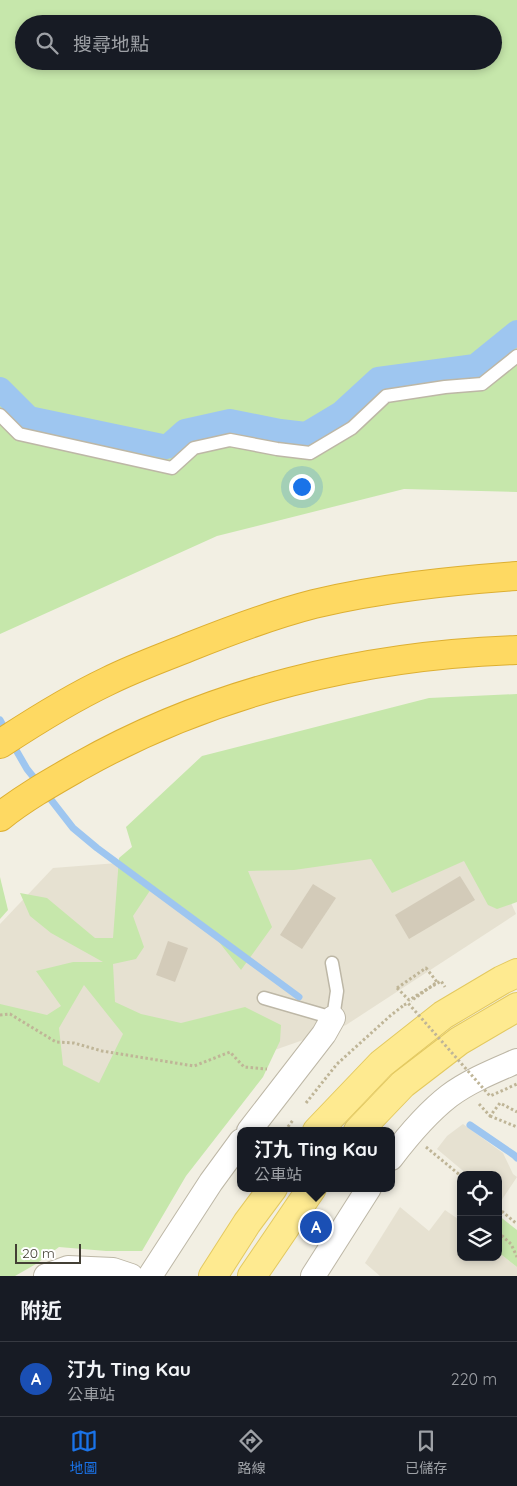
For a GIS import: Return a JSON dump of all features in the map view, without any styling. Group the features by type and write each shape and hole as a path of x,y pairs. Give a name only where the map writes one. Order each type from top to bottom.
{"highway":[{"path":"0,744 42,716 108,680 254,622 313,605 369,593 449,581 517,576"},
{"path":"0,817 45,786 96,757 151,730 213,705 272,686 347,668 432,657 517,650"}],"main road":[{"path":"307,1123 436,1021 502,980 517,973"},
{"path":"362,1127 403,1084 459,1041 517,1007"},
{"path":"213,1276 270,1192"},
{"path":"252,1276 309,1192"}],"street":[{"path":"252,1127 324,1034 333,1018"},
{"path":"395,1153 448,1097 489,1073 517,1061"},
{"path":"150,1276 211,1182 237,1146"},
{"path":"314,1276 366,1192"},
{"path":"46,1276 68,1268 114,1270 131,1276"}],"lane":[{"path":"0,415 20,434 172,468 194,448 230,440 277,450 310,453 352,428 386,396 445,387 482,384 517,356"},
{"path":"264,998 333,1018 336,991 332,963"}],"path":[{"path":"302,1108 338,1064 390,1016 408,1003 437,982 426,968 397,988 409,1000 441,980 447,992"},
{"path":"408,1003 490,1096 517,1084"},
{"path":"0,1015 10,1014 56,1042 74,1043 102,1051 194,1066 230,1052 244,1067 267,1069 280,1060 302,1060"},
{"path":"500,1103 517,1112"},
{"path":"492,1117 517,1128"},
{"path":"413,1132 424,1145 457,1173"},
{"path":"502,1211 517,1224"},
{"path":"502,1236 511,1244 517,1257"}],"shaded area":[{"path":"481,835 516,914 346,1025 64,1124 0,1066 0,924 53,868"},
{"path":"463,1124 503,1153 513,1174 517,1177 502,1200 502,1171 463,1171 437,1149 447,1136"},
{"path":"400,1207 429,1231 445,1210 457,1218 457,1261 502,1261 502,1255 517,1267 517,1276 380,1276 365,1263"}],"green space":[{"path":"0,0 517,0 517,492 404,489 217,536 0,634"},
{"path":"517,694 517,902 497,909 488,905 464,861 392,893 371,859 294,870 248,871 272,927 241,970 208,928 151,889 133,916 144,947 136,959 113,964 115,1002 141,1014 181,1023 245,1007 281,1025 280,1041 263,1077 186,1176 142,1251 106,1251 59,1247 36,1264 15,1276 0,1276 0,1004 47,1015 61,1006 36,971 73,962 103,962 51,933 30,916 20,893 47,898 95,938 113,938 119,858 132,847 126,827 202,756 429,698","holes":["84,985 123,1034 99,1083 63,1065 59,1028"]},
{"path":"0,877 8,910 0,919"},
{"path":"502,1218 517,1230 517,1267 502,1255"}],"building":[{"path":"460,876 475,900 409,939 395,915"},
{"path":"313,884 336,898 302,949 280,935"},
{"path":"168,941 188,948 175,982 156,975"}],"waterway":[{"path":"0,389 29,418 167,447 185,431 230,421 306,434 341,413 378,379 475,366 517,332"},
{"path":"0,720 7,733"},
{"path":"12,743 27,769 39,784"},
{"path":"45,792 73,828 97,848 299,997"},
{"path":"470,1125 517,1158"}],"place":[{"name":"汀九 Ting Kau","path":"316,1227"}]}
